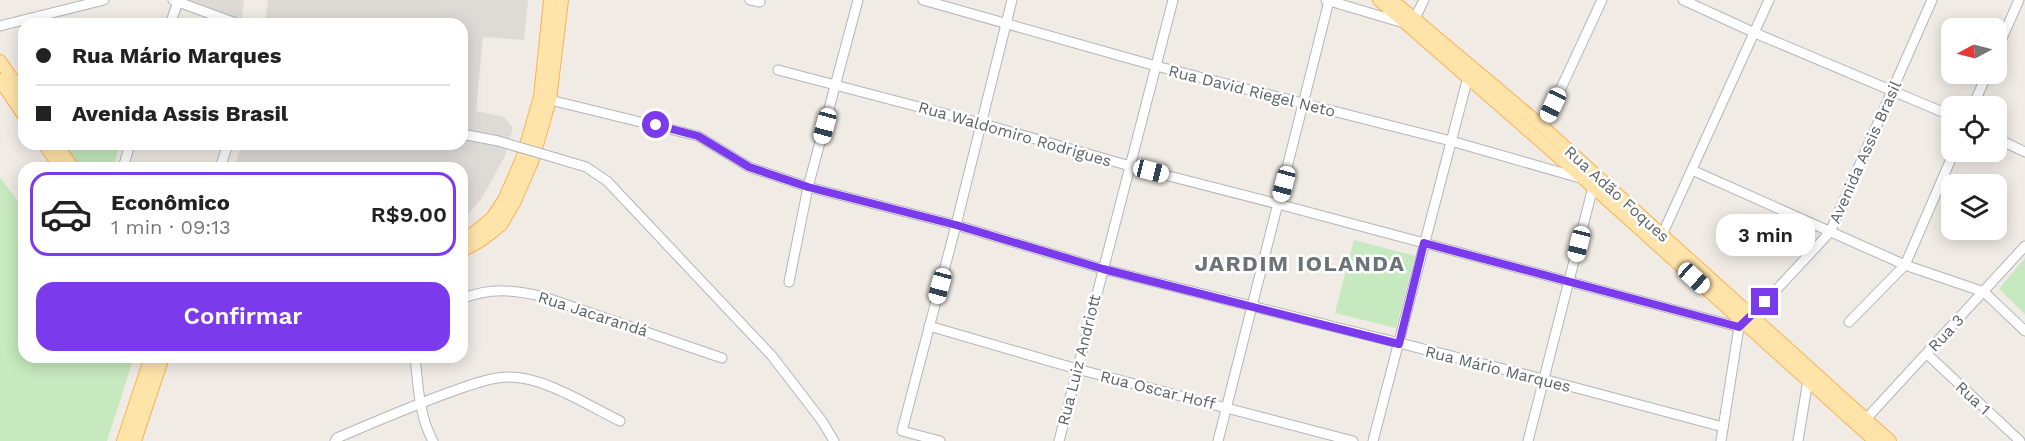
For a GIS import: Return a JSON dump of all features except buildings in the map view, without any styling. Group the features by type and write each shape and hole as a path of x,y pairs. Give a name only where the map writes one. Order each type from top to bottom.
{"main road":[{"path":"468,236 492,218 504,200 522,159 540,97 550,0"},
{"path":"468,248 501,225 514,203 532,162 550,100 562,0"},
{"name":"Rua Adão Foques","path":"1379,0 1412,22 1543,127 1662,235 1745,322 1863,430 1890,441"},
{"name":"Rua Adão Foques","path":"1392,0 1468,77 1745,322 1875,441"},
{"path":"0,61 18,87"},
{"path":"0,80 18,107"},
{"path":"123,441 150,363"},
{"path":"135,441 161,363"}],"street":[{"path":"32,18 104,0"},
{"path":"789,282 808,187 858,0"},
{"name":"Rua David Riegel Neto","path":"922,0 1156,66 1451,141 1582,178"},
{"path":"940,441 902,431 1012,0"},
{"name":"Rua Luiz Andriott","path":"1059,441 1173,0"},
{"path":"1218,441 1305,104 1328,0 1412,22 1424,0"},
{"path":"1543,127 1602,0"},
{"path":"1683,0 1941,111"},
{"path":"1662,235 1769,0"},
{"name":"Avenida Assis Brasil","path":"1745,322 1830,232 1932,0"},
{"path":"2007,27 2019,0"},
{"path":"171,18 175,1 222,18"},
{"path":"0,26 18,22"},
{"name":"Rua Waldomiro Rodrigues","path":"778,70 1569,282 1745,322"},
{"path":"1373,441 1468,77"},
{"name":"Rua Mário Marques","path":"550,100 698,136 749,167 808,187 956,225 1103,269 1543,379 1723,427"},
{"path":"468,136 498,141 556,158 586,168 607,181 772,356 822,421 834,441"},
{"path":"2007,143 2025,152"},
{"path":"1850,322 1905,265 1950,162"},
{"path":"1692,170 1905,265 1984,292 2025,331"},
{"path":"1528,441 1593,188"},
{"name":"Rua 3","path":"1863,430 1927,354 2025,246"},
{"name":"Rua Jacarandá","path":"468,297 492,290 518,291 544,297 722,358"},
{"path":"1721,441 1745,322"},
{"name":"Rua Oscar Hoff","path":"929,326 1077,369 1353,441"},
{"name":"Rua 1","path":"1927,354 2019,441"},
{"path":"416,363 421,402 433,441"},
{"path":"335,441 421,402 485,381 510,377 530,380 553,388 620,421"},
{"path":"1798,441 1808,380"}],"shaded area":[{"path":"180,0 244,0 242,18 226,18"},
{"path":"268,0 528,0 524,40 483,37 476,111 504,117 513,128 505,156 482,198 468,214 468,162 236,162 240,150 468,150 468,18 266,18"}],"green space":[{"path":"68,150 118,150 115,162 77,162"},
{"path":"0,177 18,202 18,363 132,363 107,441 0,441"},
{"path":"1354,240 1415,256 1396,328 1335,313"},
{"path":"2025,258 2025,314 1999,289"}],"district":[{"name":"JARDIM IOLANDA","path":"1300,263"}],"route":[{"path":"656,125 698,136 749,167 808,187 956,225 1103,269 1399,344 1424,243 1739,327 1765,302"}]}
